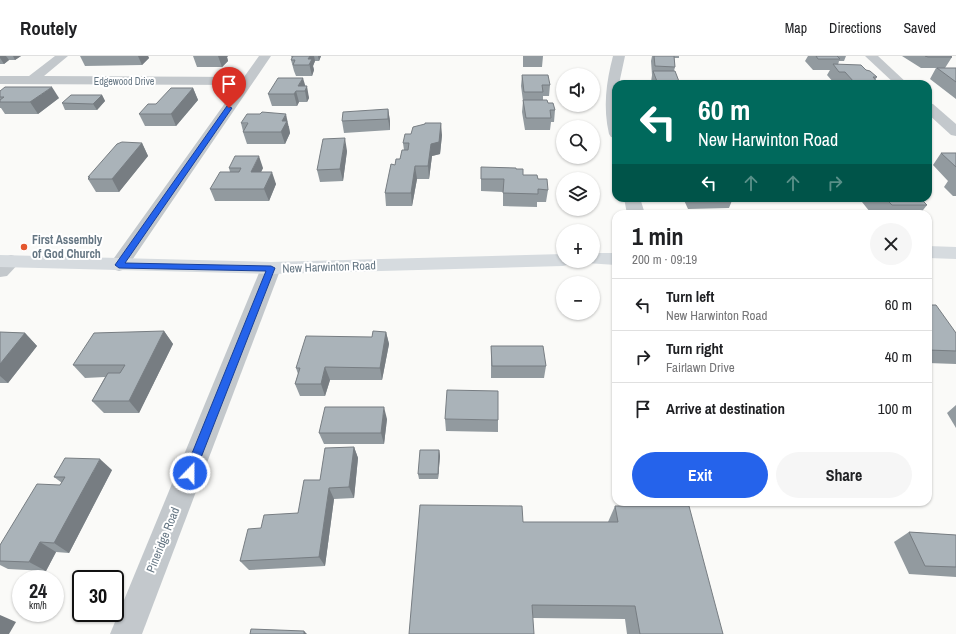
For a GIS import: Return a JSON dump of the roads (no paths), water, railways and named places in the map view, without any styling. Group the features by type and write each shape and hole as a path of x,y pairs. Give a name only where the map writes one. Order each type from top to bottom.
{"main road":[{"path":"932,252 956,253"},
{"path":"600,259 612,259"},
{"name":"New Harwinton Road","path":"4,264 271,268 556,260"}],"street":[{"path":"30,81 62,56"},
{"path":"119,265 265,56"},
{"path":"613,80 619,56"},
{"path":"871,56 898,80"},
{"name":"Edgewood Drive","path":"0,80 247,81"},
{"path":"612,82 612,119"},
{"path":"932,111 956,132"},
{"name":"Pineridge Road","path":"126,634 271,268"}],"place":[{"name":"First Assembly of God Church","path":"24,247"}]}
